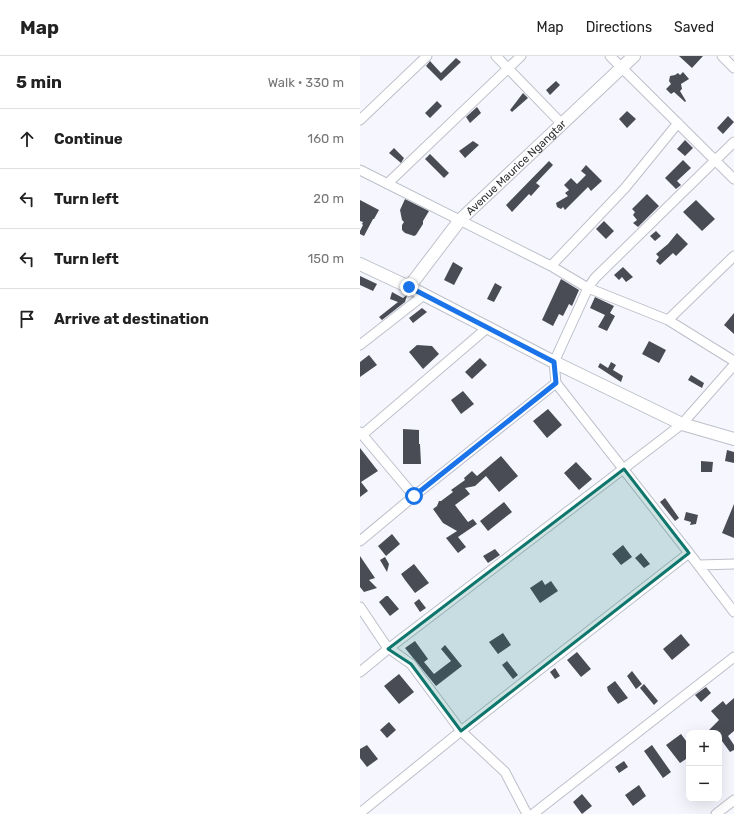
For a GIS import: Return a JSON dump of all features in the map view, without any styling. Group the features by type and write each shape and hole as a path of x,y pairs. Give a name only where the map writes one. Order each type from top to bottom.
{"street":[{"path":"360,120 426,56"},
{"path":"496,56 562,124"},
{"path":"387,184 521,56"},
{"path":"610,56 734,179"},
{"name":"Avenue Maurice Ngangtar","path":"409,287 460,220 634,56"},
{"path":"722,56 734,68"},
{"path":"551,266 625,188 678,124"},
{"path":"734,142 594,278 554,362 556,383 734,612"},
{"path":"360,170 551,266 588,288 668,320 734,361"},
{"path":"668,320 734,256"},
{"path":"360,264 409,287 554,362 682,424 734,439"},
{"path":"360,345 424,295"},
{"path":"414,496 361,434 487,328"},
{"path":"360,672 682,424 734,365"},
{"path":"360,541 556,383"},
{"path":"360,813 461,731 689,553"},
{"path":"699,566 734,564"},
{"path":"360,607 388,649 411,664 461,731 505,772 527,814"},
{"path":"533,814 734,657"},
{"path":"716,814 734,800"}],"highlighted area":[{"path":"624,469 689,553 461,731 411,664 388,649"}],"building":[{"path":"679,56 703,56 692,68"},
{"path":"456,58 461,62 441,81 426,66 430,61 441,73"},
{"path":"683,72 689,79 681,84 682,89 680,91 686,101 685,102 674,92 671,94 666,89 671,84 669,81 670,76 678,73 680,75"},
{"path":"556,81 560,85 550,95 546,90"},
{"path":"523,93 528,98 512,112 510,110"},
{"path":"437,101 442,106 430,118 425,113"},
{"path":"477,107 481,113 470,123 466,117"},
{"path":"627,111 636,119 627,128 619,119"},
{"path":"728,116 734,122 723,134 717,128"},
{"path":"685,140 693,148 685,156 677,149"},
{"path":"473,141 479,145 465,158 459,151"},
{"path":"394,148 404,158 401,163 389,153"},
{"path":"430,154 449,173 444,178 425,159"},
{"path":"683,160 691,168 677,181 681,185 676,189 665,178"},
{"path":"549,161 553,165 536,183 540,186 531,196 529,194 512,212 506,205"},
{"path":"586,165 602,181 591,191 588,187 565,210 563,207 561,209 557,207 556,203 568,196 565,193 569,190 564,185 571,178 577,184 586,175 581,171"},
{"path":"647,194 659,206 638,227 633,223 637,220 633,215 635,212 632,209"},
{"path":"405,199 429,211 423,221 423,224 414,236 405,233 402,230 402,225 404,222 402,220 400,210"},
{"path":"360,200 379,210 364,236 360,234 363,222 360,221"},
{"path":"696,200 715,219 702,231 683,212"},
{"path":"604,221 614,231 606,239 596,229"},
{"path":"656,231 661,236 655,241 650,236"},
{"path":"677,233 688,244 676,256 673,253 660,265 656,261 659,257 656,254 668,244"},
{"path":"453,262 463,268 454,285 444,280"},
{"path":"623,267 633,277 626,282 622,277 619,280 614,275"},
{"path":"360,276 377,284 373,291 360,285"},
{"path":"561,279 579,290 572,306 569,304 563,316 559,314 553,326 542,320"},
{"path":"495,283 502,287 494,302 487,299"},
{"path":"392,292 403,298 407,295 405,302 382,320 379,317 398,302 390,299"},
{"path":"595,297 614,306 610,313 615,316 607,331 598,327 605,315 590,308"},
{"path":"422,308 427,312 413,323 409,318"},
{"path":"734,313 734,334 724,325"},
{"path":"649,341 666,350 659,363 642,354"},
{"path":"417,345 432,346 439,354 423,369 409,352"},
{"path":"369,355 377,365 360,377 360,362"},
{"path":"480,358 487,365 472,379 465,372"},
{"path":"611,362 616,365 613,370 623,376 621,382 598,367 600,363 608,368"},
{"path":"691,375 704,383 702,388 688,380"},
{"path":"463,391 474,404 461,414 451,400"},
{"path":"548,409 562,425 547,438 533,421"},
{"path":"403,429 419,430 421,464 403,464"},
{"path":"360,448 378,471 361,482 368,491 360,497"},
{"path":"727,450 734,452 734,463 725,461"},
{"path":"501,456 518,476 499,492 486,476 475,486 465,488 470,494 455,505 468,522 473,519 477,524 458,537 466,547 458,553 446,538 457,531 443,523 433,509 437,506 439,501 453,492 451,490 465,480 464,478 472,471 477,476"},
{"path":"701,461 713,462 712,472 701,472"},
{"path":"576,462 592,479 579,490 564,473"},
{"path":"665,498 679,518 675,521 660,502"},
{"path":"504,502 512,512 488,531 480,521"},
{"path":"734,504 734,538 722,533"},
{"path":"686,512 698,515 696,524 690,525 691,522 684,520"},
{"path":"392,534 400,544 386,556 378,546"},
{"path":"623,545 632,557 621,565 612,554"},
{"path":"495,549 500,555 488,563 483,556"},
{"path":"641,553 650,564 644,568 635,558"},
{"path":"360,556 375,578 369,580 377,588 364,592 360,587"},
{"path":"385,557 389,564 387,572 380,560"},
{"path":"414,564 429,583 415,593 401,574"},
{"path":"542,580 545,585 551,581 558,591 540,603 530,588"},
{"path":"388,596 399,609 390,616 379,602"},
{"path":"419,599 426,608 420,612 414,603"},
{"path":"503,633 511,645 498,654 489,642"},
{"path":"681,634 690,645 672,660 663,649"},
{"path":"415,641 428,659 424,662 434,674 451,661 441,649 445,645 462,666 436,686 405,648"},
{"path":"577,652 591,669 581,677 567,660"},
{"path":"507,661 518,675 513,679 502,665"},
{"path":"555,668 560,676 555,679 550,672"},
{"path":"632,671 642,684 636,689 627,676"},
{"path":"399,674 414,692 399,704 384,686"},
{"path":"615,681 628,698 618,704 608,691 607,687"},
{"path":"644,684 658,701 654,705 640,688"},
{"path":"706,687 711,693 701,702 695,695"},
{"path":"734,698 734,731 728,736 734,745 734,750 730,752 722,741 722,730 709,730 719,720 711,711 723,701 726,705"},
{"path":"389,722 396,730 387,738 380,730"},
{"path":"681,734 686,741 686,759 680,763 666,745"},
{"path":"367,745 378,759 367,767 360,758 360,749"},
{"path":"652,745 671,772 663,778 644,751"},
{"path":"624,761 628,767 619,773 615,767"},
{"path":"639,785 646,796 633,806 625,795"},
{"path":"582,794 592,806 582,814 573,802"}],"route":[{"path":"409,287 554,362 556,383 414,496"}]}
